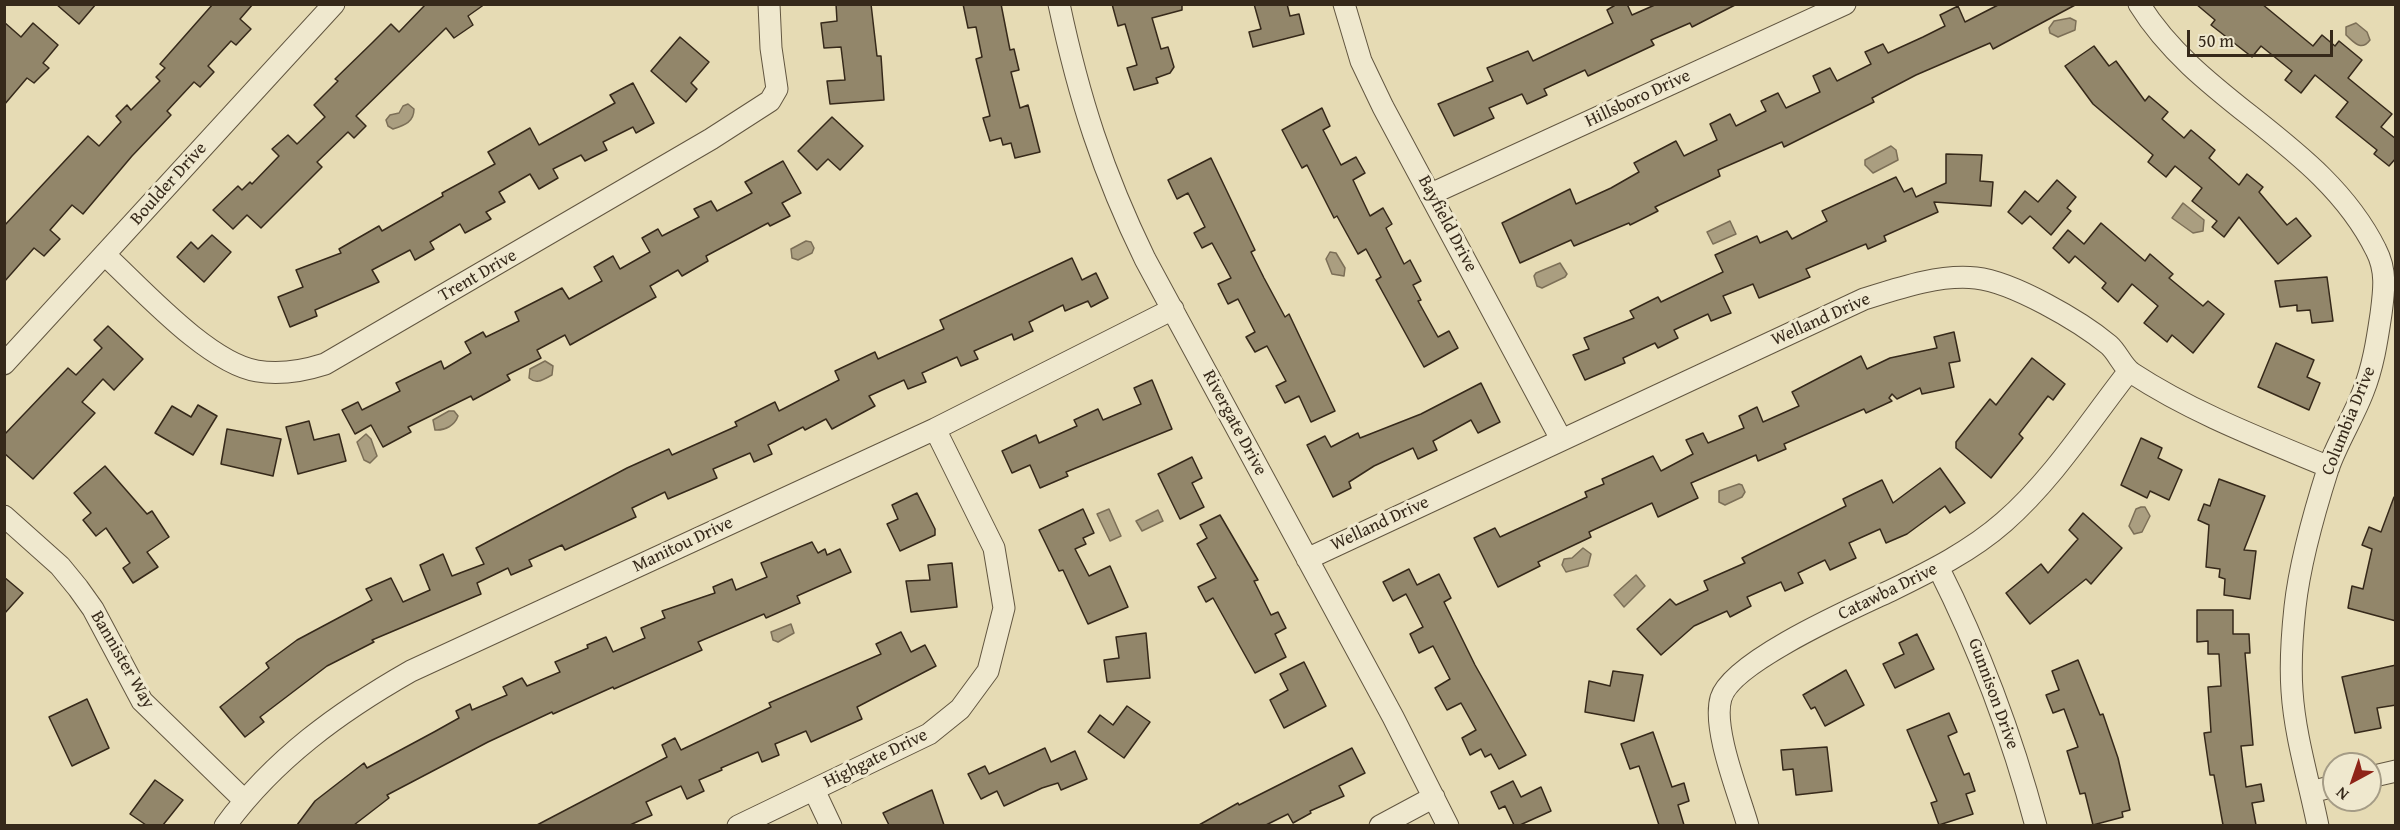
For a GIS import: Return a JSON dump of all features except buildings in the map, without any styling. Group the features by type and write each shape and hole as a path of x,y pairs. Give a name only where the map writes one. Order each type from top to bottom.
{"street":[{"name":"Boulder Drive","path":"4,364 334,4"},
{"name":"Trent Drive","path":"105,255 179,323 228,361 256,371 282,372 307,370 325,364 702,144 770,101 777,89 771,48 769,4"},
{"name":"Rivergate Drive","path":"1059,4 1094,143 1117,203 1448,825"},
{"name":"Bayfield Drive","path":"1344,4 1361,61 1383,107 1561,439"},
{"name":"Hillsboro Drive","path":"1431,194 1845,4"},
{"name":"Columbia Drive","path":"2139,4 2155,30 2172,50 2318,171 2338,192 2378,252 2385,274 2377,346 2363,392 2329,467 2302,569 2291,652 2294,714 2318,825"},
{"name":"Welland Drive","path":"1307,559 1864,299 1925,282 1976,278 2052,308 2110,346 2129,371 2173,397 2329,467"},
{"name":"Manitou Drive","path":"225,825 244,800 320,729 360,700 411,671 936,429 1173,309"},
{"name":"Catawba Drive","path":"1748,825 1721,739 1721,698 1731,681 1750,665 1802,634 1938,567 1982,539 2034,492 2129,371"},
{"name":"Highgate Drive","path":"738,825 929,734 960,709 980,683 992,659 1004,608 994,548 936,429"},
{"name":"Bannister Way","path":"4,516 60,566 78,588 99,618 142,701 244,800"},
{"name":"Gunnison Drive","path":"1938,567 1967,624 1990,680 2013,745 2036,825"},
{"path":"2311,792 2322,789"},
{"path":"814,790 831,825"},
{"path":"1380,825 1434,797"}],"shaded area":[{"path":"2070,18 2076,21 2075,30 2058,37 2050,33 2049,28 2054,21"},
{"path":"2356,23 2367,32 2370,40 2367,44 2358,45 2346,35 2346,27"},
{"path":"408,104 414,109 411,120 393,129 388,126 386,120 390,115 399,113 403,106"},
{"path":"1891,146 1896,150 1898,160 1873,173 1865,165 1865,160"},
{"path":"2183,203 2204,220 2203,231 2193,233 2172,218"},
{"path":"1730,221 1736,234 1713,244 1707,232"},
{"path":"806,241 811,242 814,248 812,253 798,260 792,258 791,249"},
{"path":"1330,252 1336,253 1345,268 1344,276 1332,274 1326,259"},
{"path":"1560,263 1567,274 1565,277 1542,288 1537,286 1534,276 1536,273"},
{"path":"545,361 553,366 552,375 538,381 529,378 530,369"},
{"path":"449,411 454,411 458,416 455,422 446,428 435,430 433,420"},
{"path":"366,434 371,439 377,456 370,463 364,460 357,442"},
{"path":"1739,484 1745,492 1742,497 1725,505 1719,502 1719,491"},
{"path":"2145,507 2150,516 2142,532 2134,534 2129,526 2136,509"},
{"path":"1109,509 1121,536 1110,541 1097,514"},
{"path":"1158,510 1163,521 1142,531 1136,521"},
{"path":"1583,548 1591,554 1588,566 1566,572 1562,565 1564,559 1572,558"},
{"path":"1636,575 1645,586 1624,607 1614,595"},
{"path":"791,624 794,633 778,642 773,640 771,632"}]}
